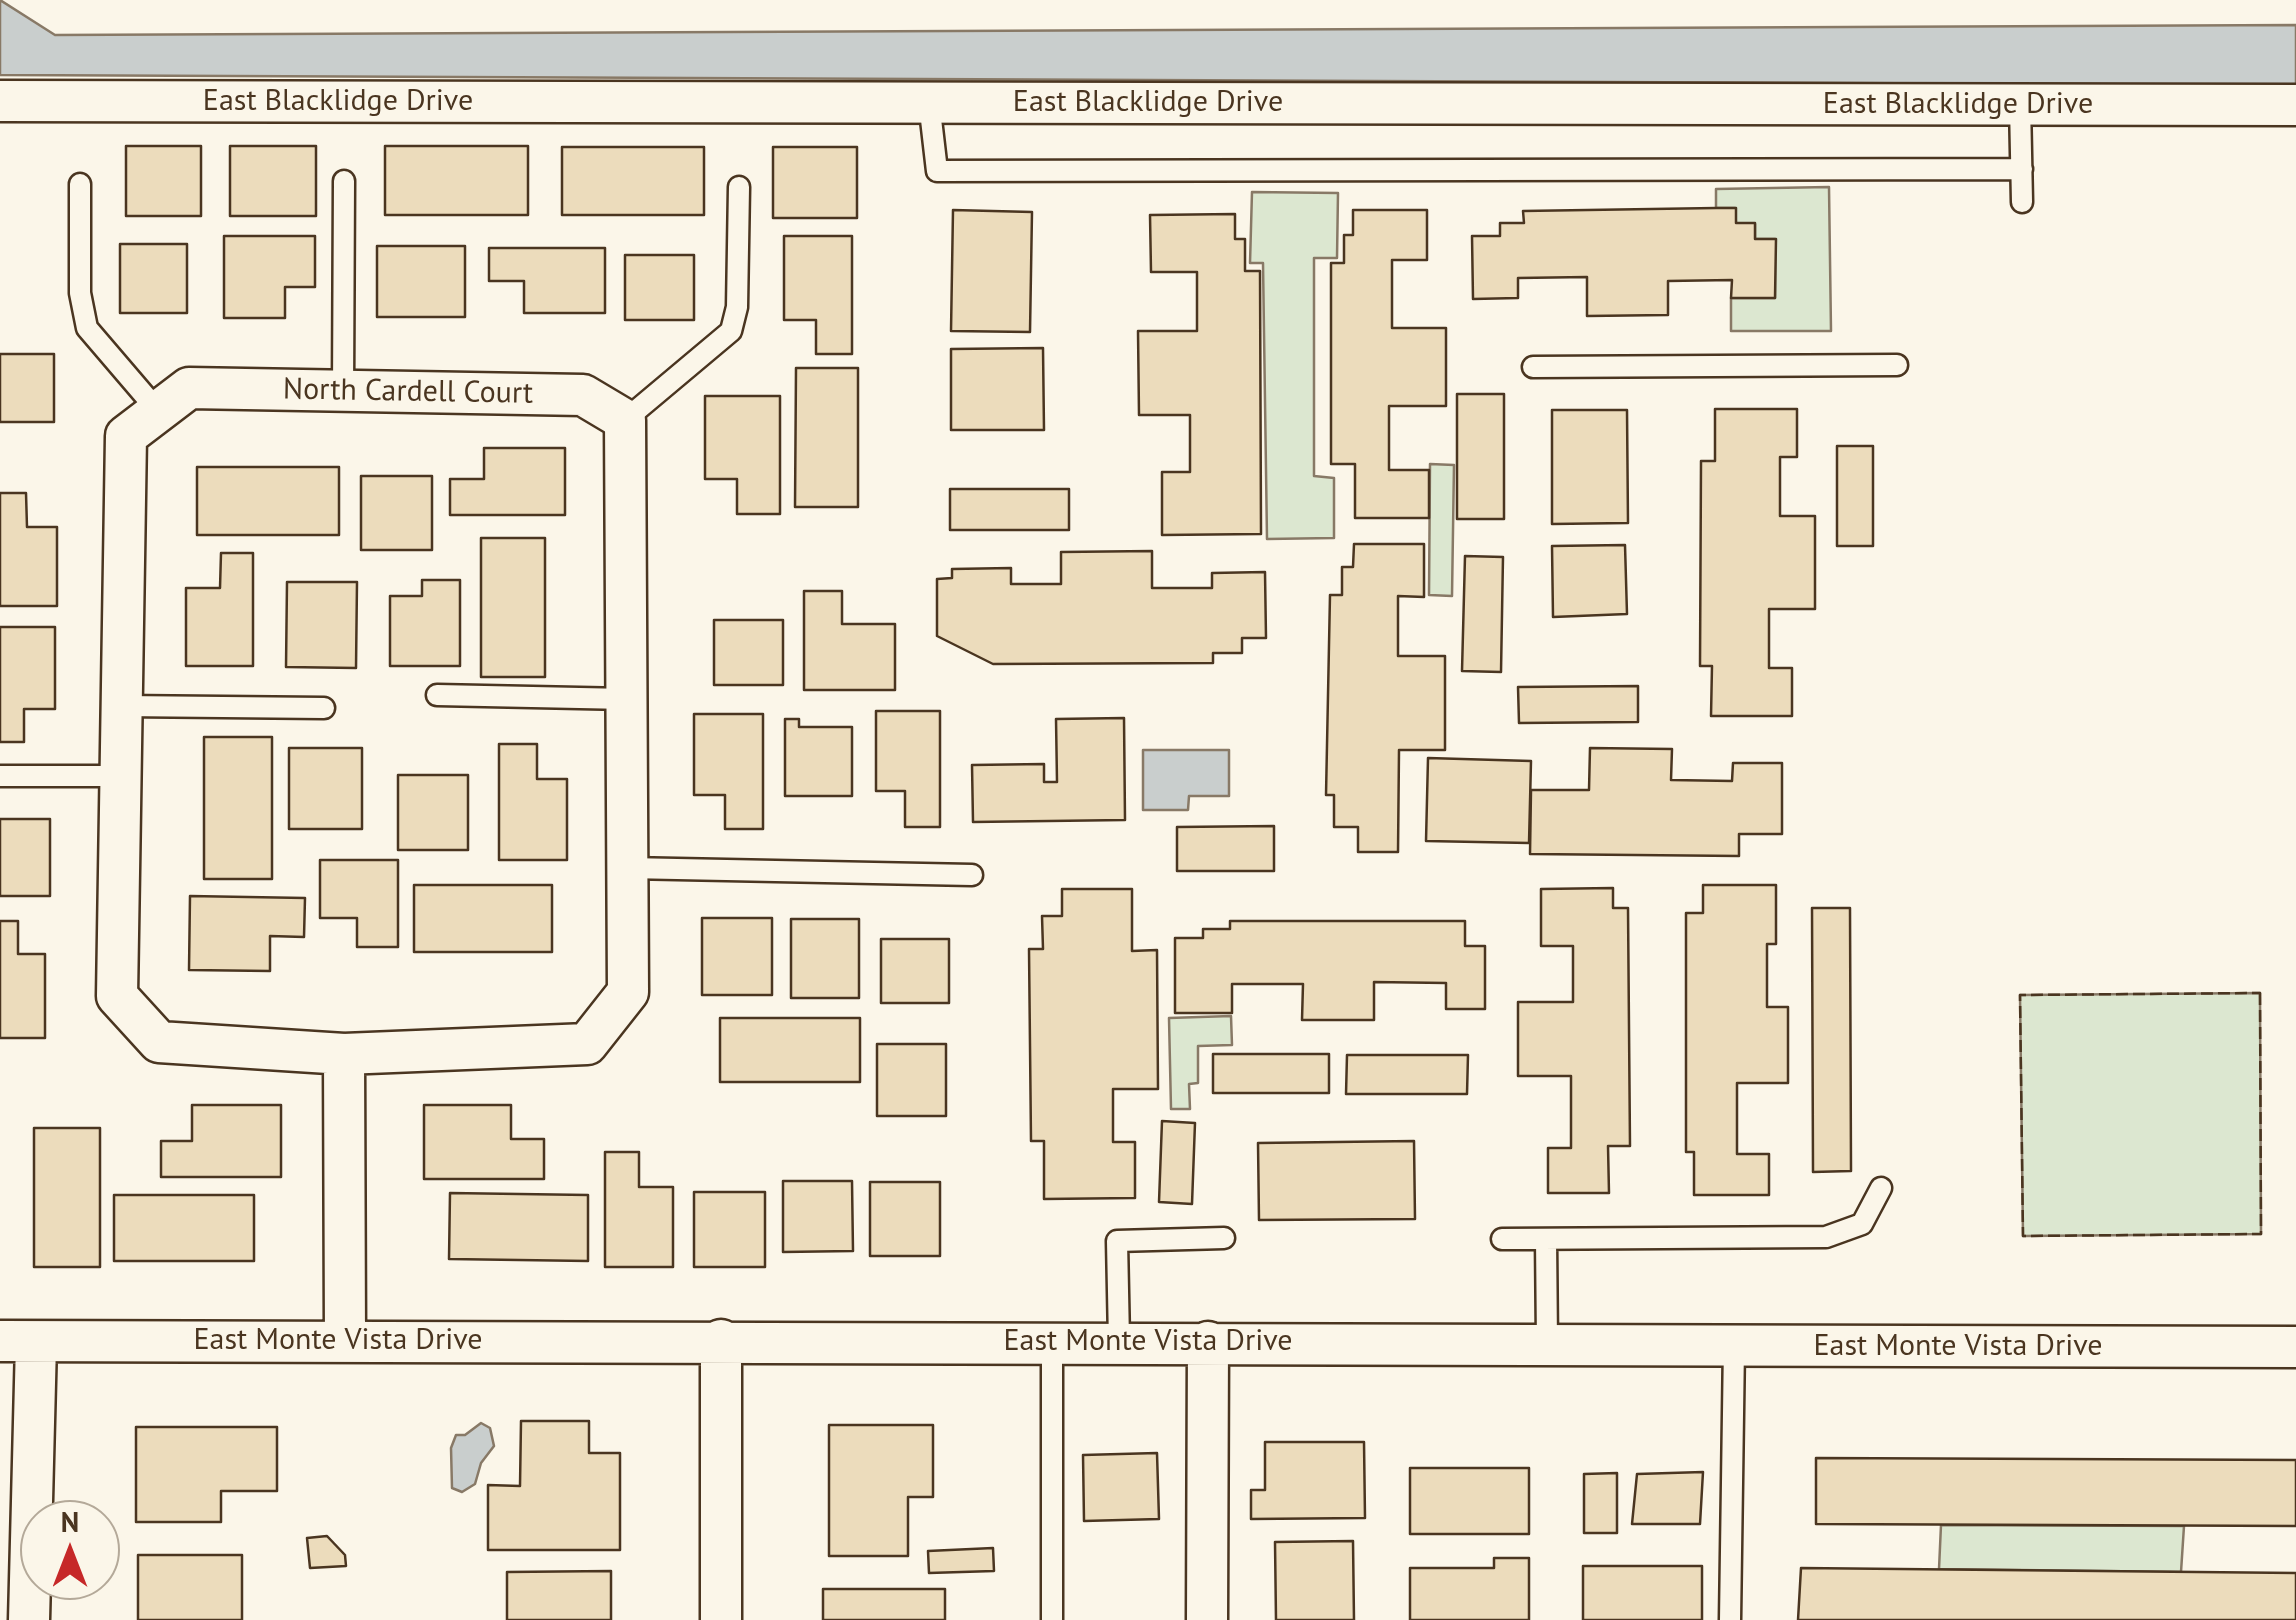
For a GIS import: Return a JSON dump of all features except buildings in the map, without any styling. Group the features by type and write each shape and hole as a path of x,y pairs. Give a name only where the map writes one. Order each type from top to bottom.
{"street":[{"name":"East Blacklidge Drive","path":"0,101 2296,105"},
{"name":"North Cardell Court","path":"188,388 584,395 625,420 628,992 586,1044 344,1054 159,1042 117,996 126,436 158,411 188,388"},
{"path":"344,1054 345,1340"},
{"path":"721,1340 721,1620"},
{"name":"East Monte Vista Drive","path":"18,1342 721,1340 2296,1347"},
{"path":"18,1342 29,1620"},
{"path":"1207,1620 1208,1342"}],"lane":[{"path":"928,102 937,170 2022,169"},
{"path":"2020,104 2022,202"},
{"path":"343,391 344,181"},
{"path":"80,184 80,293 87,328 158,411"},
{"path":"625,420 731,331 737,307 739,187"},
{"path":"1533,367 1897,365"},
{"path":"437,696 627,699"},
{"path":"122,706 324,708"},
{"path":"0,776 121,776"},
{"path":"628,868 972,875"},
{"path":"1502,1239 1826,1237 1862,1224 1881,1188"},
{"path":"1118,1341 1117,1241 1224,1238"},
{"path":"1546,1239 1547,1343"},
{"path":"1052,1341 1052,1620"},
{"path":"1730,1620 1734,1345"}],"green space":[{"path":"1829,187 1831,331 1731,331 1731,298 1775,298 1775,239 1755,239 1755,224 1736,223 1735,208 1716,208 1716,189"},
{"path":"1252,192 1338,193 1337,258 1314,258 1314,476 1334,478 1334,538 1267,539 1263,263 1250,263"},
{"path":"1430,464 1454,465 1452,596 1429,595"},
{"path":"2260,993 2261,1234 2023,1236 2020,995"},
{"path":"1231,1016 1232,1045 1198,1046 1198,1083 1189,1084 1190,1109 1171,1109 1169,1018"},
{"path":"1941,1525 2184,1526 2181,1572 1939,1569"}],"shaded area":[{"path":"0,0 55,35 2296,25 2296,85 0,75"},
{"path":"1143,750 1229,750 1229,796 1189,796 1188,810 1143,810"},
{"path":"481,1423 490,1428 494,1446 481,1463 475,1484 462,1492 452,1488 451,1448 456,1435 465,1435"}],"fence":[{"path":"2260,993 2261,1234 2023,1236 2020,995 2260,993"}]}
